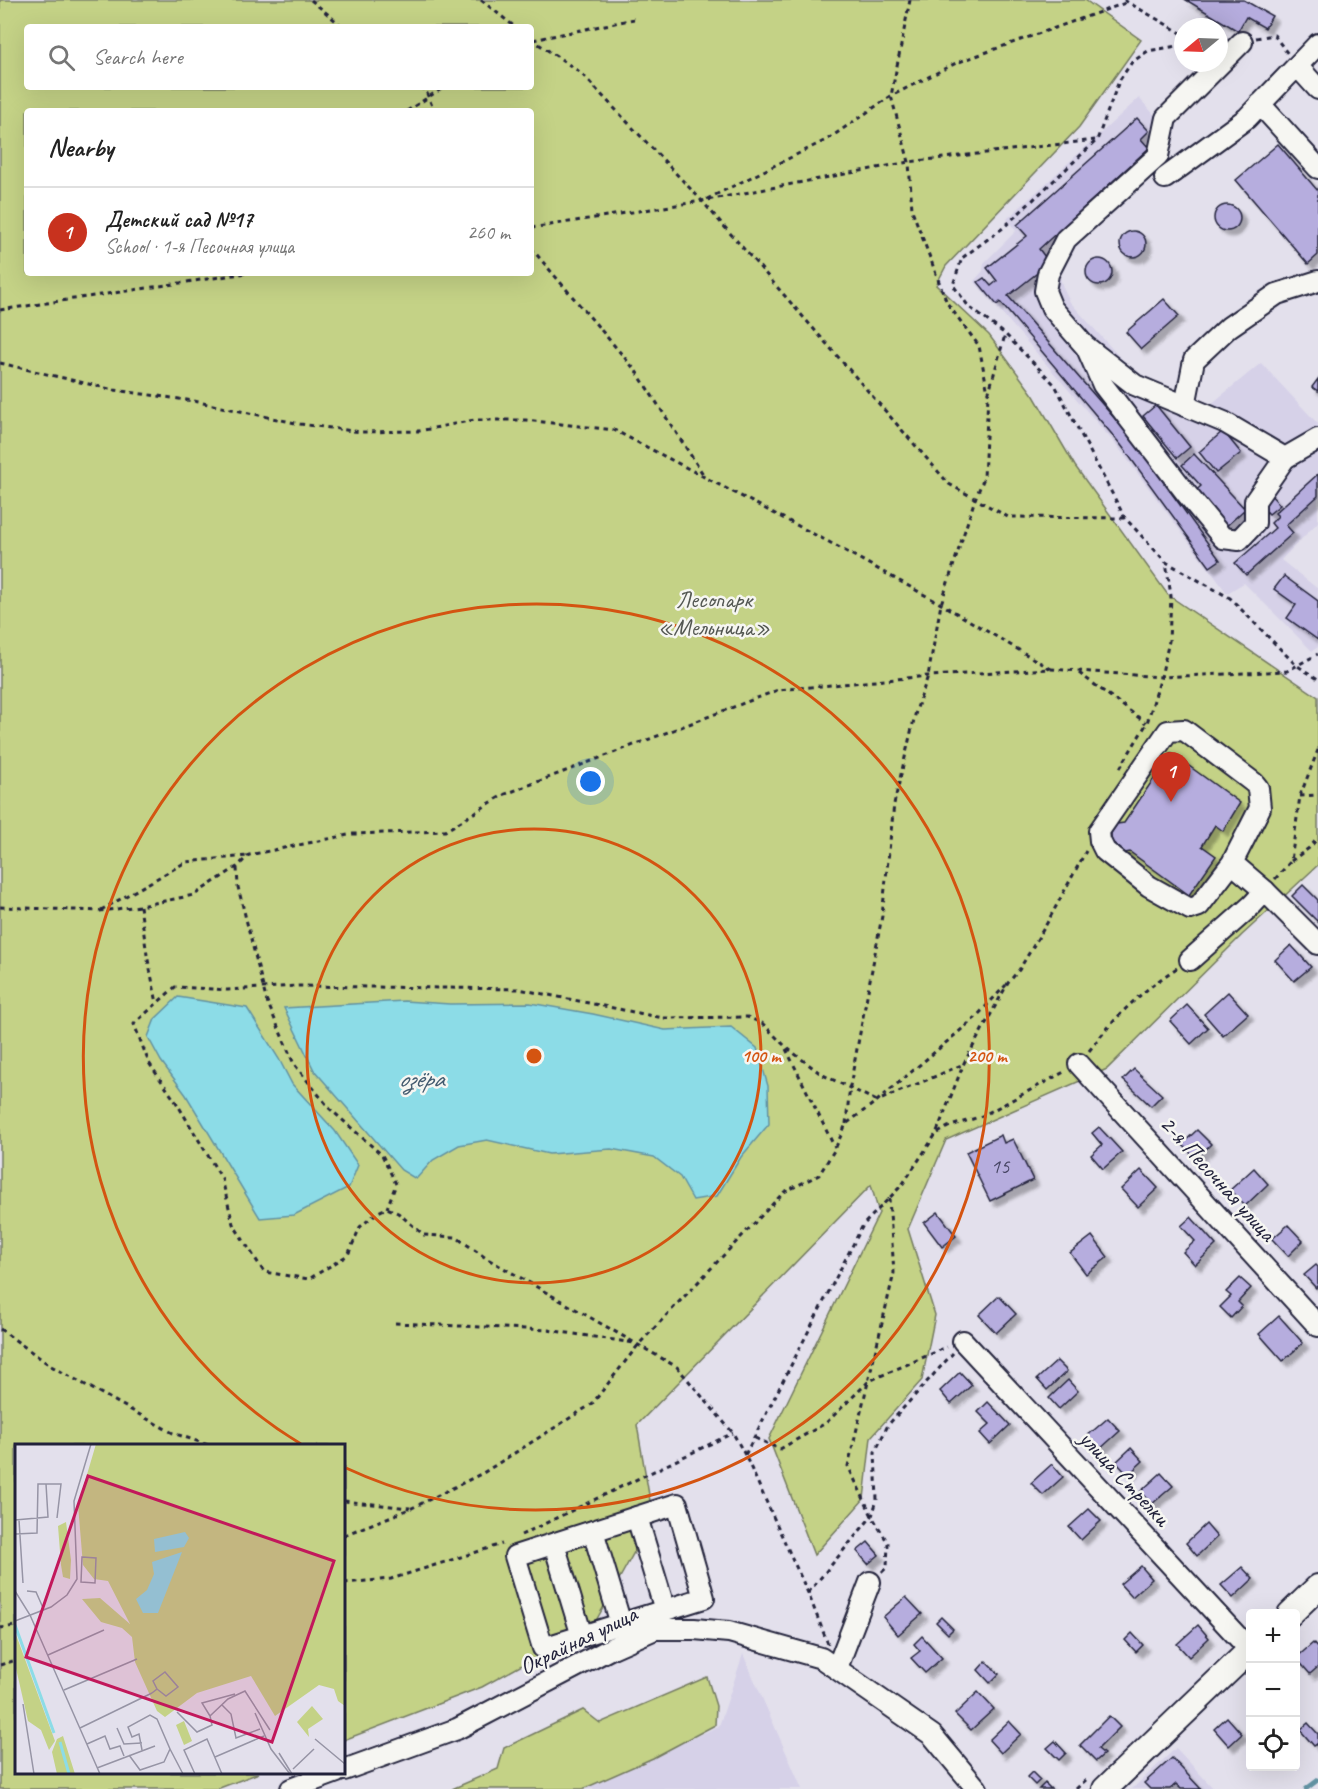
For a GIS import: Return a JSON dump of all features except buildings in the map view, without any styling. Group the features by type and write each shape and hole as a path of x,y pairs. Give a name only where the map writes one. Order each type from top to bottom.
{"main road":[{"path":"1295,1609 1318,1587"},
{"path":"1104,1789 1246,1654"}],"street":[{"path":"1242,42 1166,118 1158,156 1066,239 1048,274 1045,291 1052,308 1085,346 1134,385 1224,422 1285,458"},
{"path":"1165,178 1247,118 1318,44"},
{"path":"1298,67 1318,89"},
{"path":"1260,104 1318,168"},
{"path":"1185,406 1194,360 1229,327 1277,294 1318,281"},
{"path":"1085,346 1103,385 1223,538 1239,540 1255,523 1255,501 1285,458 1318,439"},
{"path":"1184,730 1245,775 1258,788 1260,808 1232,863 1199,906 1190,909 1149,886 1105,851 1100,841 1099,831 1168,731 1184,730"},
{"path":"1232,863 1318,944"},
{"path":"1190,960 1252,905 1264,891"},
{"name":"2-я Песочная улица","path":"1079,1064 1318,1326"},
{"name":"улица Стрелки","path":"963,1341 1246,1646"},
{"path":"677,1504 704,1598 543,1648 515,1556 593,1531 677,1504"},
{"path":"637,1517 674,1629"},
{"path":"593,1531 621,1624"},
{"path":"554,1544 582,1636"},
{"path":"837,1668 870,1582"},
{"name":"Окрайная улица","path":"345,1770 457,1729 612,1648 655,1629 674,1629 729,1632 821,1658 932,1736 967,1786"},
{"path":"291,1789 334,1774"}],"path":[{"path":"311,0 339,24"},
{"path":"481,0 511,24"},
{"path":"910,0 891,96 909,162 912,210 947,303 979,346 988,395"},
{"path":"702,201 828,139 891,96 956,63 1126,1 1174,29"},
{"path":"534,40 634,19"},
{"path":"1242,42 1274,35 1298,67"},
{"path":"534,41 580,72 702,201 949,484 1008,517 1125,518"},
{"path":"424,90 433,108"},
{"path":"412,108 440,90"},
{"path":"534,228 702,201 909,162 1097,140"},
{"path":"534,252 636,371 704,476"},
{"path":"0,310 223,276"},
{"path":"345,1535 412,1508 483,1473 591,1404 639,1344 784,1192 819,1176 835,1149 846,1124 850,1086 882,916 894,804 916,711 928,676 941,604 984,478 988,395 1005,333"},
{"path":"0,363 114,390 194,401 300,424 361,432 419,431 474,420 526,420 614,430 941,604 1051,669"},
{"path":"1118,771 1147,723 1161,677 1168,640 1171,596 1166,562"},
{"path":"100,910 186,862 249,855 353,834 445,831 503,795 778,690 928,676 1051,669 1161,677 1287,671 1318,654"},
{"path":"1078,672 1147,723"},
{"path":"1291,861 1300,796 1318,750"},
{"path":"1300,796 1318,795"},
{"path":"1264,891 1291,861 1318,838"},
{"path":"846,1124 878,1101 975,1018 1008,983 1019,970 1047,923 1086,852 1089,840"},
{"path":"0,907 100,910 140,906 194,895 237,867 249,855"},
{"path":"237,867 238,887 263,988 266,999 294,1064 330,1109 382,1155 396,1184 387,1208 378,1212 360,1227 348,1255 309,1279 264,1272 233,1224 222,1179 176,1102 149,1063 134,1024 175,987 228,990 263,988 299,986 519,989 663,1017 747,1017 762,1023 786,1047 821,1074 878,1101"},
{"path":"140,906 157,1003"},
{"path":"936,1134 948,1127 982,1116 1079,1064 1113,1020 1152,984 1190,960"},
{"path":"745,1455 863,1225 902,1185 936,1134 964,1063 1008,983"},
{"path":"786,1047 835,1149"},
{"path":"878,1101 964,1063"},
{"path":"870,1582 886,1567 888,1543 848,1466 894,1273 889,1198"},
{"path":"387,1208 398,1213 424,1235 456,1237 486,1257 677,1367 733,1433 745,1455 808,1593 837,1668"},
{"path":"395,1323 548,1330 639,1344"},
{"path":"0,1329 51,1366 173,1433 205,1444"},
{"path":"754,1438 780,1449 825,1423 868,1381 963,1341"},
{"path":"808,1593 872,1516 877,1500 875,1452 888,1425 963,1341"},
{"path":"345,1583 391,1579 500,1545 733,1433"},
{"path":"345,1501 412,1508"},
{"path":"0,1628 15,1626"},
{"path":"0,1665 15,1660"}],"shaded area":[{"path":"1139,98 1171,133 1169,157 1072,247 1062,265 1060,277 1063,288 1070,302 1135,374 1210,405 1261,363 1318,424 1318,522 1281,560 1318,589 1318,647 1312,651 1244,583 1227,593 1118,447 974,281 983,271 984,263 1016,231 1007,219"},
{"path":"743,1654 802,1789 581,1789 719,1726"},
{"path":"1176,1748 1214,1789 1132,1789"}],"green space":[{"name":"Лесопарк «Мельница»","path":"0,0 1085,0 1141,40 1079,127 946,266 936,285 989,335 1034,396 1075,466 1168,595 1318,697 1318,865 1242,935 1107,1069 946,1140 908,1229 935,1315 922,1380 871,1437 864,1499 814,1555 769,1439 879,1213 871,1185 637,1425 653,1518 593,1626 482,1687 345,1740 345,1444 15,1444 15,1774 256,1774 217,1789 0,1789"},
{"path":"707,1677 716,1706 715,1725 653,1758 583,1789 452,1789 498,1769 504,1748 583,1710 600,1723"}],"water":[{"path":"178,997 247,1008 292,1084 335,1131 358,1165 349,1187 294,1215 260,1218 148,1037 155,1019"},
{"name":"озёра","path":"404,1001 450,1004 530,1003 665,1030 731,1027 757,1048 768,1086 769,1124 741,1157 717,1196 693,1200 680,1177 654,1157 611,1149 549,1154 487,1140 459,1145 433,1160 416,1179 401,1170 314,1070 284,1008"}],"waterway":[{"path":"1306,1789 1318,1780"}],"place":[{"name":"Детский сад №17","path":"1171,802"}]}
